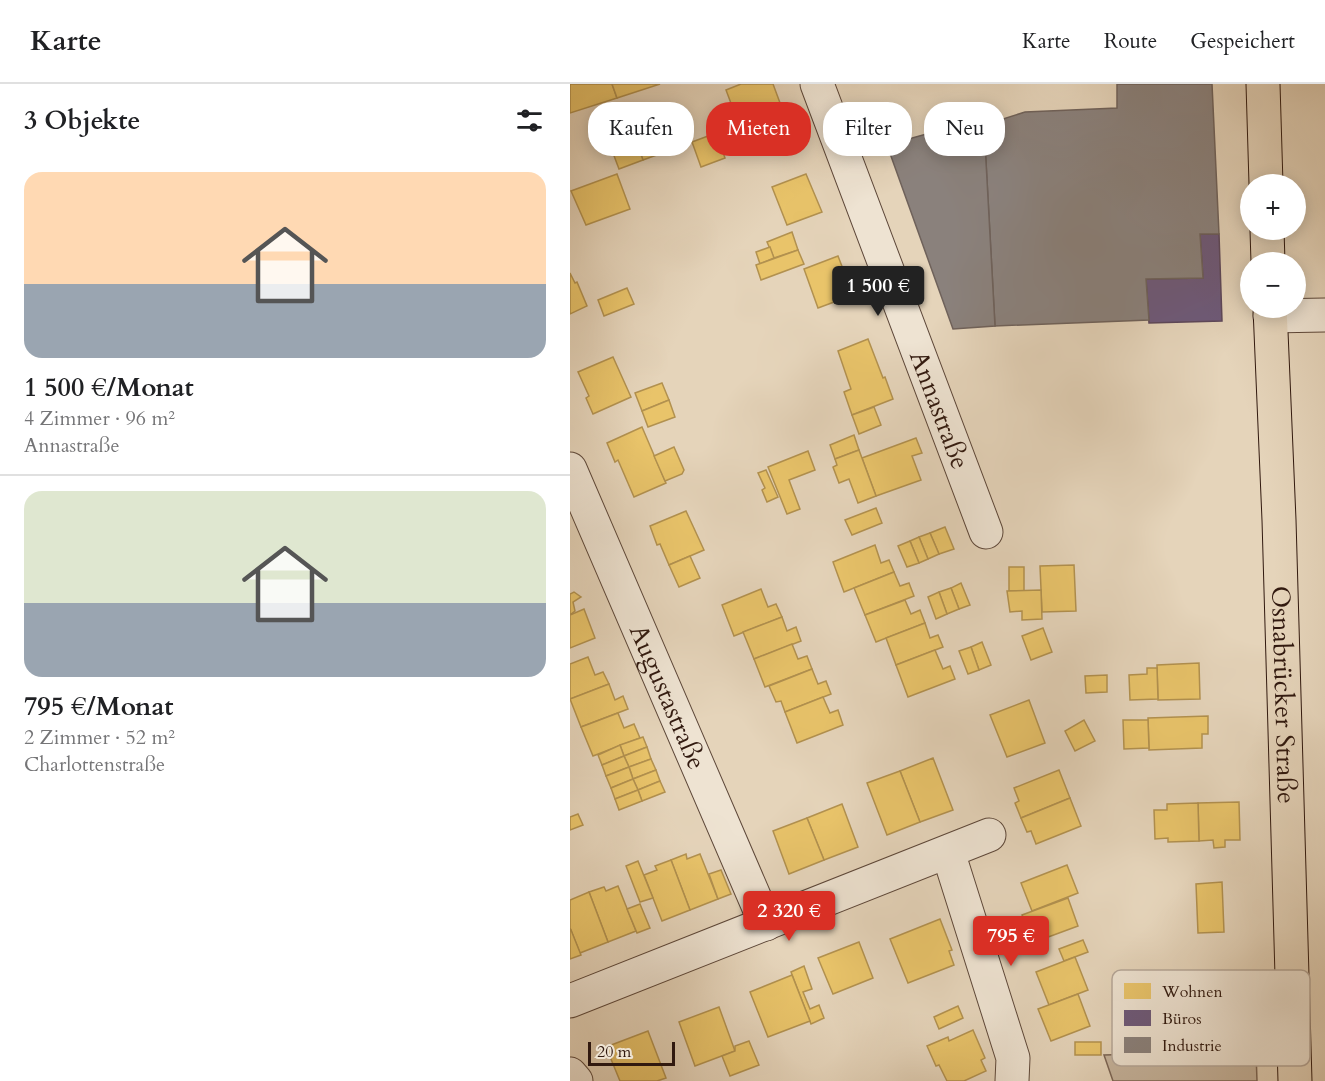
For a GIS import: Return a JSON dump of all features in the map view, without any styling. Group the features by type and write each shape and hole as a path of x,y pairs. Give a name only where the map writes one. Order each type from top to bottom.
{"main road":[{"path":"1263,84 1266,174"},
{"name":"Osnabrücker Straße","path":"1270,318 1279,520 1292,970"},
{"name":"Osnabrücker Straße","path":"1295,1066 1295,1081"}],"street":[{"name":"Annastraße","path":"817,84 986,532"},
{"path":"1306,314 1325,315"},
{"name":"Augustastraße","path":"570,469 766,924"},
{"path":"570,1001 989,836"},
{"path":"948,852 1013,1058 1012,1081"},
{"path":"570,1074 576,1081"}],"shaded area":[{"path":"1104,1055 1112,1055 1112,1066 1256,1066 1257,1081 1113,1081"}],"building: Wohnen":[{"path":"570,84 612,84 617,98 604,102 588,102 588,107 570,113"},
{"path":"612,84 660,84 617,98"},
{"path":"741,84 773,84 780,102 730,102 726,90"},
{"path":"706,137 706,156 724,156 725,158 701,167 694,141"},
{"path":"614,156 642,156 643,160 619,169"},
{"path":"642,156 654,156 643,160"},
{"path":"617,174 630,209 586,225 571,191"},
{"path":"806,174 822,212 787,225 772,187"},
{"path":"792,232 798,250 774,258 767,242"},
{"path":"770,247 774,258 760,264 756,252"},
{"path":"798,250 804,264 761,280 756,265"},
{"path":"838,256 853,295 818,308 804,269"},
{"path":"570,273 575,283 577,282 587,306 570,314"},
{"path":"627,288 634,304 604,316 598,300"},
{"path":"868,339 893,399 852,415 844,392 851,389 838,351"},
{"path":"613,357 631,397 593,414 586,398 589,396 578,372"},
{"path":"662,383 669,400 642,411 635,393"},
{"path":"669,400 675,417 648,427 642,411"},
{"path":"874,407 881,425 859,434 852,415"},
{"path":"642,427 666,483 634,497 618,460 615,462 607,443"},
{"path":"854,435 859,450 835,459 830,445"},
{"path":"916,438 922,453 912,456 921,480 876,496 862,458"},
{"path":"674,447 684,470 682,474 665,481 654,456"},
{"path":"859,450 876,496 858,503 849,479 839,483 833,467 837,465 835,459"},
{"path":"808,451 815,470 789,480 800,509 787,514 768,467"},
{"path":"766,470 778,497 767,502 762,490 765,488 758,473"},
{"path":"876,508 882,523 852,535 845,520"},
{"path":"686,511 704,550 669,565 660,544 657,545 650,526"},
{"path":"945,527 954,549 939,554 930,533"},
{"path":"930,533 939,554 928,559 919,537"},
{"path":"919,537 928,559 919,563 910,541"},
{"path":"910,541 919,563 907,567 898,546"},
{"path":"875,545 881,563 889,560 894,572 844,592 833,562"},
{"path":"690,556 700,578 679,587 669,565"},
{"path":"1074,565 1076,611 1042,612 1040,566"},
{"path":"1009,567 1024,567 1024,591 1009,591"},
{"path":"894,572 900,586 909,583 914,596 865,615 854,588"},
{"path":"961,583 970,605 959,609 951,588"},
{"path":"951,588 959,609 947,614 939,592"},
{"path":"761,589 768,607 776,604 782,617 734,636 722,605"},
{"path":"1041,590 1042,619 1022,620 1022,611 1010,612 1007,591"},
{"path":"574,592 581,597 573,602 575,611 570,615 570,594"},
{"path":"939,592 947,614 936,619 928,597"},
{"path":"905,600 911,614 920,610 925,623 876,642 865,615"},
{"path":"584,609 595,638 570,648 570,615"},
{"path":"782,617 787,631 796,627 801,641 754,659 743,632"},
{"path":"925,623 930,638 938,635 943,647 896,665 886,638"},
{"path":"1043,628 1052,652 1031,660 1022,636"},
{"path":"982,642 991,665 979,670 971,647"},
{"path":"792,644 798,659 807,656 812,669 765,687 754,659"},
{"path":"971,647 979,670 968,674 959,651"},
{"path":"935,650 943,669 950,666 955,679 908,697 896,665"},
{"path":"588,657 595,675 603,672 609,684 570,699 570,664"},
{"path":"1199,663 1200,699 1158,700 1157,665"},
{"path":"1147,668 1157,668 1158,699 1130,700 1129,675 1147,674"},
{"path":"812,669 818,684 826,681 831,694 785,712 781,701 776,702 769,686"},
{"path":"1107,675 1107,692 1086,693 1085,676"},
{"path":"609,684 615,700 623,696 628,709 581,727 570,699"},
{"path":"823,697 830,713 838,710 843,725 797,743 785,712"},
{"path":"1029,700 1045,743 1007,757 990,715"},
{"path":"618,713 624,728 634,724 640,738 593,756 581,727"},
{"path":"1208,716 1208,734 1202,734 1202,748 1149,750 1148,718"},
{"path":"1084,720 1095,741 1075,751 1065,731"},
{"path":"1123,720 1148,720 1149,748 1124,749"},
{"path":"643,737 647,747 624,756 620,745"},
{"path":"620,745 624,756 602,765 598,755"},
{"path":"647,747 651,759 629,767 624,756"},
{"path":"624,756 629,767 606,776 602,765"},
{"path":"933,758 953,810 920,822 900,771"},
{"path":"651,759 656,770 633,779 629,767"},
{"path":"629,767 633,779 611,788 606,776"},
{"path":"656,770 660,781 638,790 633,779"},
{"path":"1059,770 1070,798 1021,818 1015,803 1019,801 1014,788"},
{"path":"900,771 920,822 887,835 867,783"},
{"path":"633,779 638,790 615,799 611,788"},
{"path":"660,781 665,792 642,801 638,790"},
{"path":"638,790 642,801 619,810 615,799"},
{"path":"1070,798 1081,826 1036,844 1031,831 1027,832 1021,818"},
{"path":"1239,802 1240,840 1225,840 1225,847 1214,848 1213,840 1199,841 1198,803"},
{"path":"1198,803 1199,841 1168,842 1168,838 1155,839 1154,810 1167,810 1167,804"},
{"path":"842,804 858,847 824,860 807,818"},
{"path":"578,814 583,825 570,830 570,817"},
{"path":"807,818 824,860 789,874 773,831"},
{"path":"686,854 687,859 700,854 718,899 690,910 671,860"},
{"path":"671,860 690,910 662,921 644,875 657,870 655,866"},
{"path":"638,861 653,898 640,902 626,866"},
{"path":"1067,865 1078,893 1032,911 1021,883"},
{"path":"721,870 731,894 718,899 709,874"},
{"path":"1222,882 1224,932 1198,933 1196,884"},
{"path":"618,886 636,931 608,942 589,892 604,887 606,891"},
{"path":"589,892 608,942 580,953 570,928 570,900"},
{"path":"1068,898 1078,926 1032,943 1022,915"},
{"path":"640,904 650,928 637,933 627,909"},
{"path":"940,919 952,950 949,951 954,965 908,983 890,939"},
{"path":"570,931 581,955 570,959"},
{"path":"1083,940 1088,952 1064,961 1059,949"},
{"path":"859,942 873,978 833,994 818,958"},
{"path":"1075,957 1088,990 1049,1005 1036,972"},
{"path":"804,966 812,989 803,992 810,1009 819,1005 824,1018 811,1024 791,972"},
{"path":"792,975 810,1021 768,1037 750,992"},
{"path":"1078,994 1090,1026 1051,1041 1038,1009"},
{"path":"958,1006 963,1018 939,1029 934,1017"},
{"path":"719,1007 735,1051 695,1066 679,1022"},
{"path":"973,1030 985,1058 981,1060 986,1071 964,1081 947,1081 939,1065 936,1066 927,1046 948,1037 949,1041"},
{"path":"648,1031 666,1078 657,1081 620,1081 606,1047"},
{"path":"749,1041 759,1065 730,1076 722,1056 735,1051 735,1046"},
{"path":"1075,1042 1101,1042 1101,1055 1075,1055"}],"building: Büros":[{"path":"1200,234 1219,234 1222,321 1149,323 1146,279 1203,278"}],"building: Industrie":[{"path":"1117,84 1212,84 1219,234 1200,234 1203,278 1146,279 1149,320 995,326 986,156 1005,156 1005,118 1025,112 1117,108"},
{"path":"924,135 924,156 986,156 995,326 953,329 891,156 912,156 912,138"}]}
